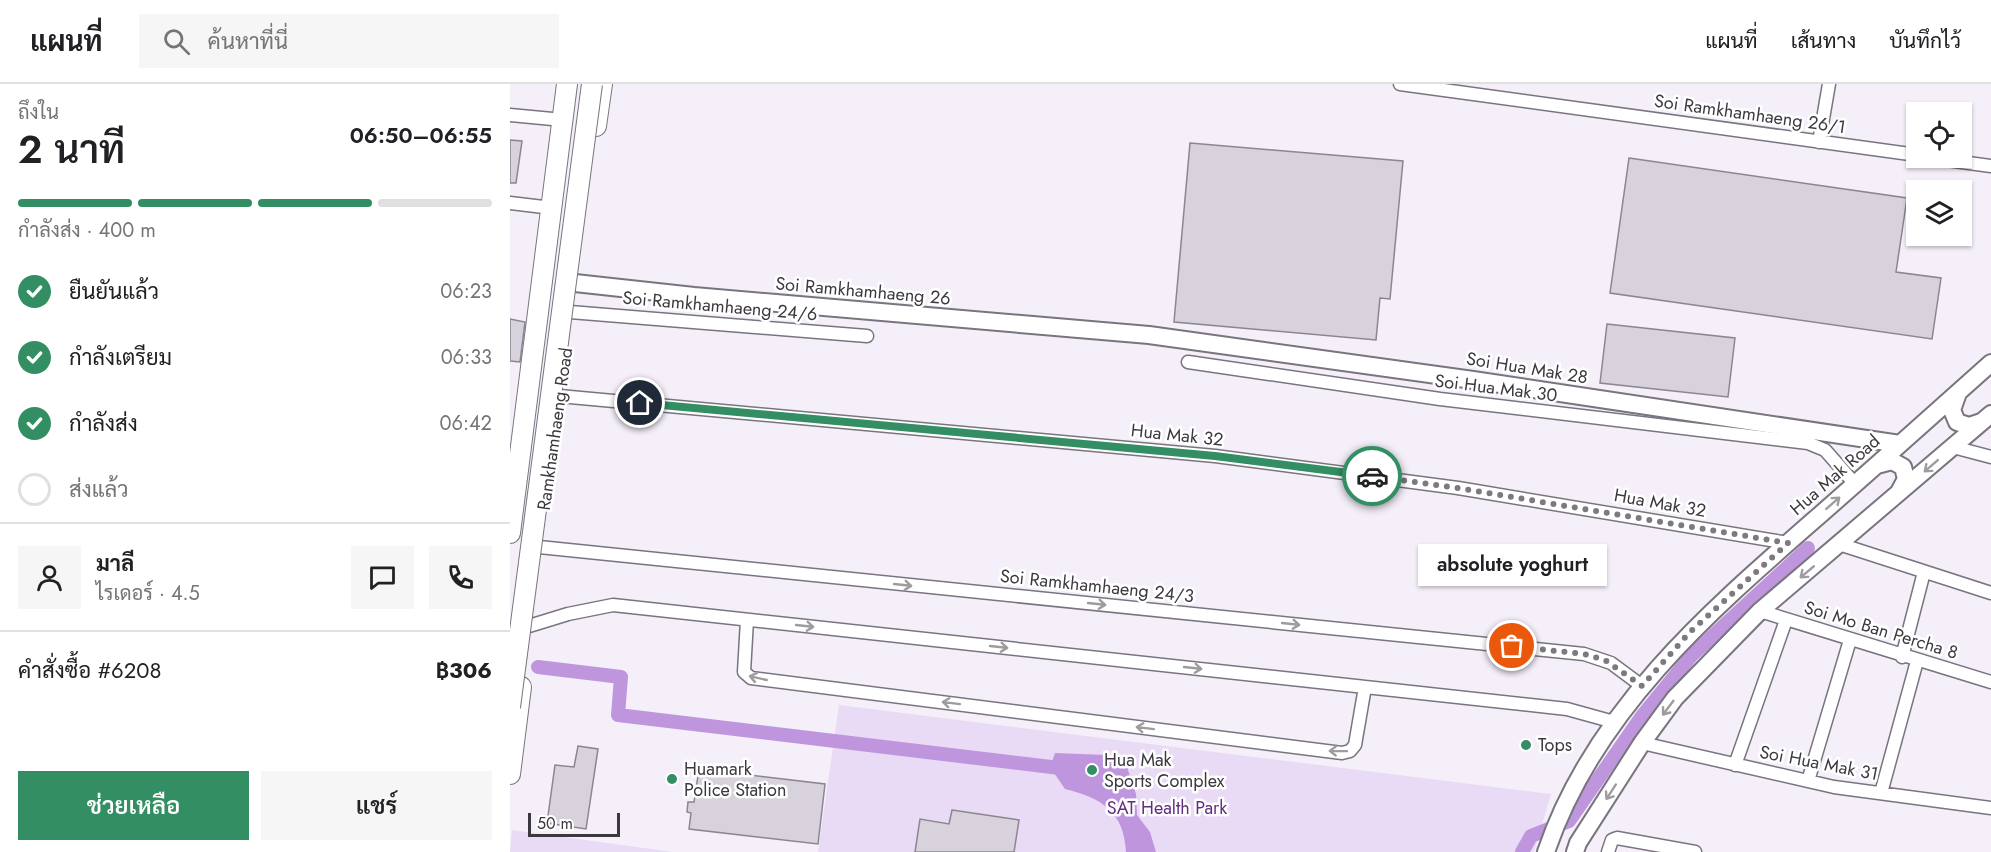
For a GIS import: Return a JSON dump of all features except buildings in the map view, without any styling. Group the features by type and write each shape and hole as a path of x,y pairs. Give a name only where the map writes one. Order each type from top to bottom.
{"main road":[{"name":"Ramkhamhaeng Road","path":"510,533 517,428 540,308 567,84"},
{"name":"Ramkhamhaeng Road","path":"510,616 579,84"},
{"name":"Ramkhamhaeng Road","path":"510,706 592,84"},
{"name":"Ramkhamhaeng Road","path":"510,774 602,84"},
{"path":"558,163 590,166"},
{"path":"543,279 574,283"},
{"name":"Soi Ramkhamhaeng 26","path":"574,283 694,296 1149,335"},
{"path":"540,308 570,312"},
{"name":"Soi Hua Mak 28","path":"1149,335 1473,380 1900,444"},
{"name":"Hua Mak Road","path":"1548,848 1559,812 1614,722 1642,686 1690,632 1991,363"},
{"path":"1958,393 1952,410 1957,422 1969,426 1987,418"},
{"path":"1575,852 1578,843 1642,742 1675,698 1760,611 1987,418"},
{"path":"1877,465 1892,461 1903,467 1906,479 1899,493"}],"street":[{"name":"Soi Ramkhamhaeng 26/1","path":"1400,84 1906,154"},
{"path":"1820,142 1829,84"},
{"path":"510,115 563,120"},
{"path":"1972,163 1991,166"},
{"path":"510,203 552,208"},
{"name":"Soi Ramkhamhaeng 24/6","path":"570,312 867,336"},
{"name":"Soi Hua Mak 30","path":"1188,362 1440,399 1808,443 1825,450 1855,484"},
{"name":"Hua Mak 32","path":"560,396 1215,456 1458,488 1788,543"},
{"path":"1953,447 1991,457"},
{"path":"1839,544 1991,593"},
{"name":"Soi Ramkhamhaeng 24/3","path":"539,547 1584,654 1611,663 1642,686"},
{"path":"1902,657 1924,572"},
{"path":"529,626 568,614 613,605 1567,709 1614,722"},
{"name":"Soi Mo Ban Percha 8","path":"1760,611 1902,657 1991,682"},
{"path":"747,620 743,662 744,672 751,678 1342,753 1350,751 1355,745 1365,687"},
{"path":"1735,765 1786,620"},
{"path":"1808,781 1850,640"},
{"path":"1881,793 1917,661"},
{"name":"Soi Hua Mak 31","path":"1642,742 1808,781 1991,808"},
{"path":"1608,852 1612,840 1617,838 1695,852"}],"green space":[{"name":"Hua Mak Sports Complex","path":"839,705 1551,794 1534,852 818,852"},
{"path":"512,830 673,852 510,852"}],"shaded area":[{"path":"1055,753 1107,755 1126,764 1136,794 1137,815 1150,832 1156,852 1126,852 1121,827 1109,809 1090,797 1065,789 1050,767"}],"waterway":[{"path":"1522,852 1531,836 1569,821 1642,716 1692,655 1808,548"},
{"path":"538,667 621,677 618,715 1068,769"}],"way so far":[{"path":"1372,476 1458,488 1788,543 1690,632 1642,686 1605,660 1584,654 1512,646"}],"place":[{"name":"absolute yoghurt","path":"1512,646"},
{"name":"Tops","path":"1526,745"},
{"name":"Hua Mak Sports Complex","path":"1092,770"},
{"name":"Huamark Police Station","path":"672,779"}],"route":[{"path":"640,403 1215,456 1372,476"}],"park label":[{"name":"SAT Health Park","path":"1167,808"}]}
